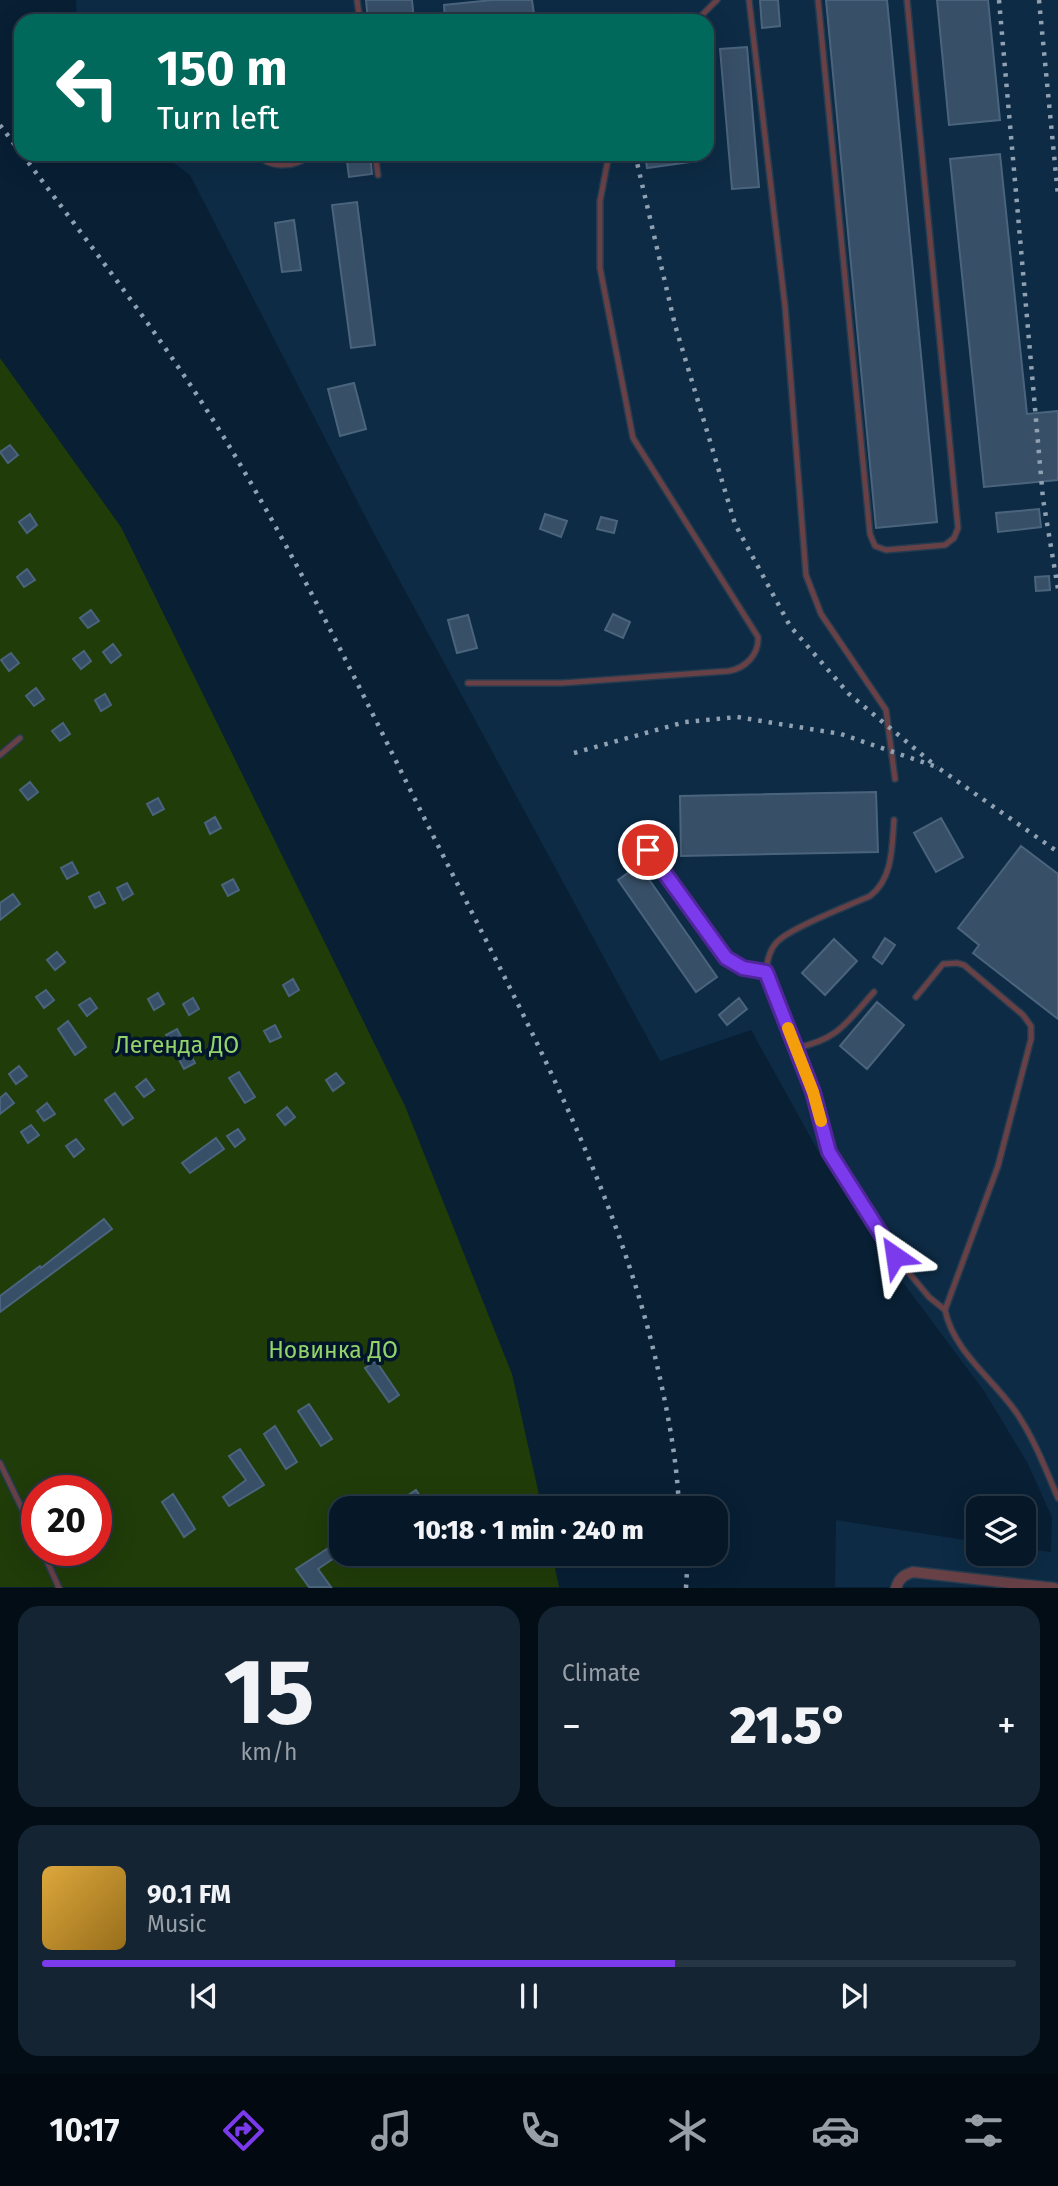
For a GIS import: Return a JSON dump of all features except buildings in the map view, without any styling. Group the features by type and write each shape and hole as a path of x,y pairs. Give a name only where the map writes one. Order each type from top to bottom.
{"street":[{"path":"896,1587 905,1574 913,1572 1055,1587"}],"lane":[{"path":"703,14 717,0"},
{"path":"749,0 785,306 806,575 821,614 886,710 895,779"},
{"path":"818,0 870,534 875,545 886,550 946,545 954,538 958,528 907,0"},
{"path":"266,161 275,165 303,161"},
{"path":"376,161 378,175"},
{"path":"468,682 562,683 730,671 750,659 758,645 758,637 633,438 600,268 600,201 608,161"},
{"path":"0,755 20,738"},
{"path":"894,820 886,877 880,889 784,936 771,950 766,972 813,1092 829,1152 895,1256 929,1297 945,1310 953,1333 966,1353 995,1384 1018,1416 1040,1456 1058,1498"},
{"path":"648,850 726,958 743,968 766,972"},
{"path":"916,997 943,964 964,965 1028,1020 1031,1032 998,1166 945,1310"},
{"path":"796,1048 818,1044 830,1038 874,992"},
{"path":"0,1463 21,1507"},
{"path":"49,1566 59,1587"}],"shaded area":[{"path":"76,0 1058,0 1058,1587 835,1587 836,1520 966,1540 966,1566 1036,1566 1036,1550 1051,1552 1052,1517 1027,1462 984,1391 887,1261 822,1158 751,1030 660,1061 371,528 190,175 171,161 714,161 714,14 77,14"}],"green space":[{"path":"0,358 121,527 405,1106 512,1374 539,1496 329,1496 329,1566 555,1566 559,1587 0,1587"}],"railway":[{"path":"999,0 1043,499 1058,589"},
{"path":"1039,0 1058,196"},
{"path":"0,125 14,144"},
{"path":"27,161 164,346 241,466 326,622 546,1061 598,1180 640,1302 668,1419 678,1496"},
{"path":"637,161 675,325 735,524 790,626 849,694 937,767"},
{"path":"574,753 685,722 737,717 841,734 937,767 1058,852"},
{"path":"686,1588 687,1566"}],"slow traffic":[{"path":"788,1028 813,1092 821,1121"}],"route":[{"path":"648,850 726,958 733,964 753,972 766,972 813,1092 829,1152 895,1256"}],"park label":[{"name":"Легенда ДО","path":"177,1045"},
{"name":"Новинка ДО","path":"333,1350"}]}
